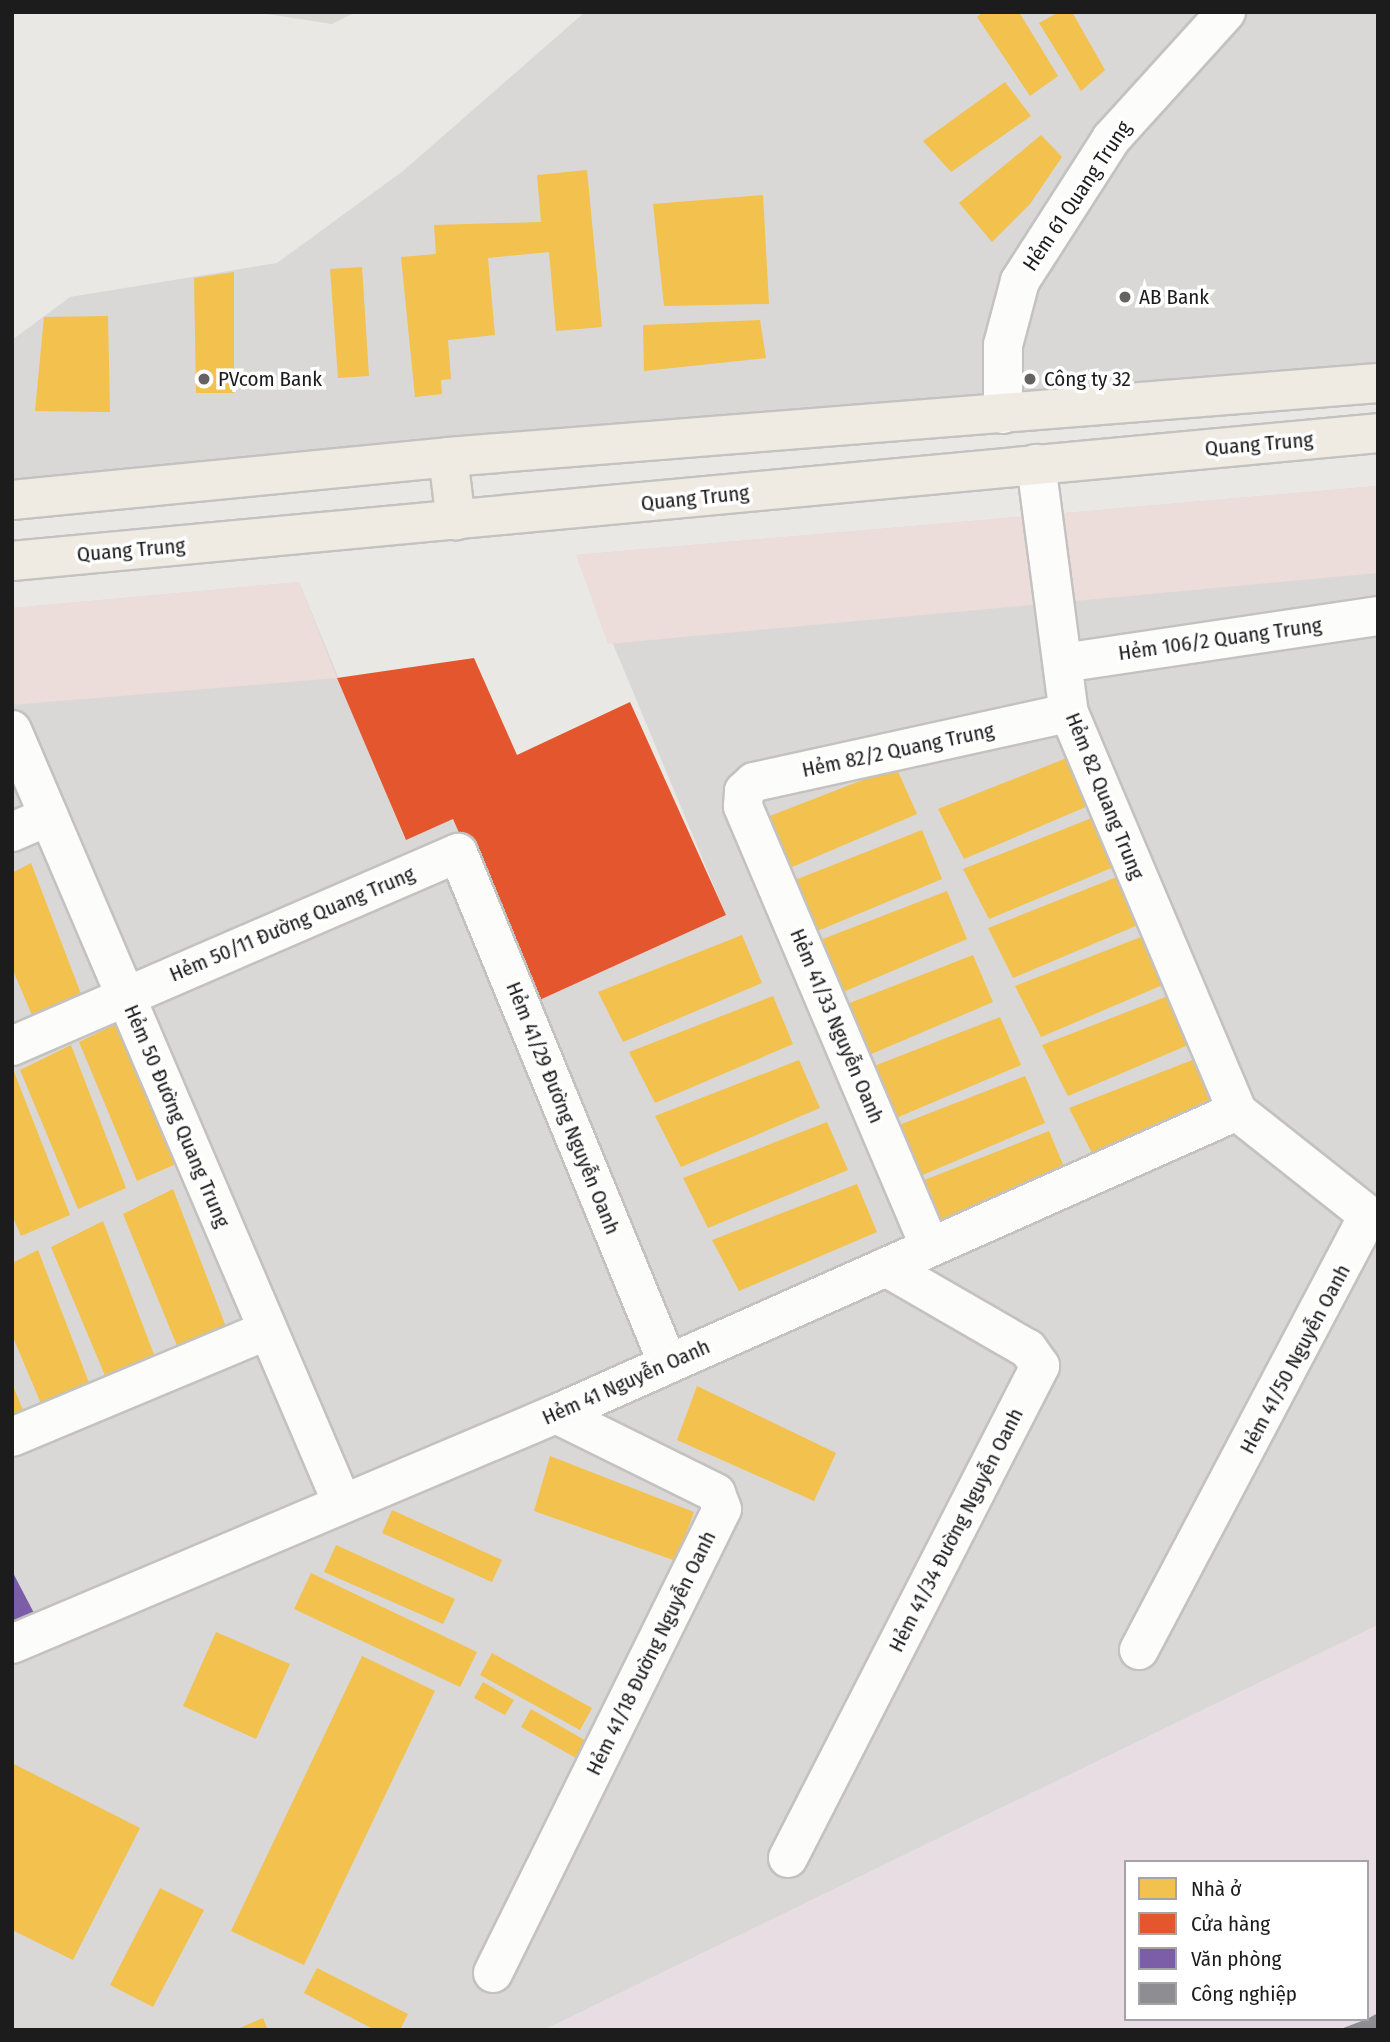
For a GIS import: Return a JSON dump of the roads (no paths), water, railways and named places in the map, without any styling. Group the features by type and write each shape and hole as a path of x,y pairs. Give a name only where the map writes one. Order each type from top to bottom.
{"main road":[{"path":"12,500 448,457 1378,383"},
{"name":"Quang Trung","path":"12,561 1378,433"},
{"path":"448,457 456,521"}],"street":[{"name":"Hẻm 61 Quang Trung","path":"1003,414 1003,345 1020,281 1111,139 1226,12"},
{"name":"Hẻm 82 Quang Trung","path":"1036,464 1069,713 1237,1111"},
{"name":"Hẻm 106/2 Quang Trung","path":"1063,663 1378,616"},
{"name":"Hẻm 82/2 Quang Trung","path":"743,806 744,791 754,782 1069,713"},
{"name":"Hẻm 50 Đường Quang Trung","path":"12,730 31,818 126,995 342,1503"},
{"name":"Hẻm 41/33 Nguyễn Oanh","path":"743,806 930,1247"},
{"path":"12,832 31,818"},
{"name":"Hẻm 50/11 Đường Quang Trung","path":"12,1046 458,853"},
{"name":"Hẻm 41/29 Đường Nguyễn Oanh","path":"458,853 667,1364"},
{"name":"Hẻm 41 Nguyễn Oanh","path":"12,1644 556,1414 1237,1111"},
{"name":"Hẻm 41/50 Nguyễn Oanh","path":"1139,1650 1367,1215 1237,1111"},
{"name":"Hẻm 41/34 Đường Nguyễn Oanh","path":"788,1858 1040,1366 1028,1349 886,1267"},
{"path":"12,1437 268,1330"},
{"name":"Hẻm 41/18 Đường Nguyễn Oanh","path":"493,1973 722,1509 716,1493 556,1414"}],"place":[{"name":"AB Bank","path":"1125,297"},
{"name":"PVcom Bank","path":"204,379"},
{"name":"Công ty 32","path":"1030,379"}]}
